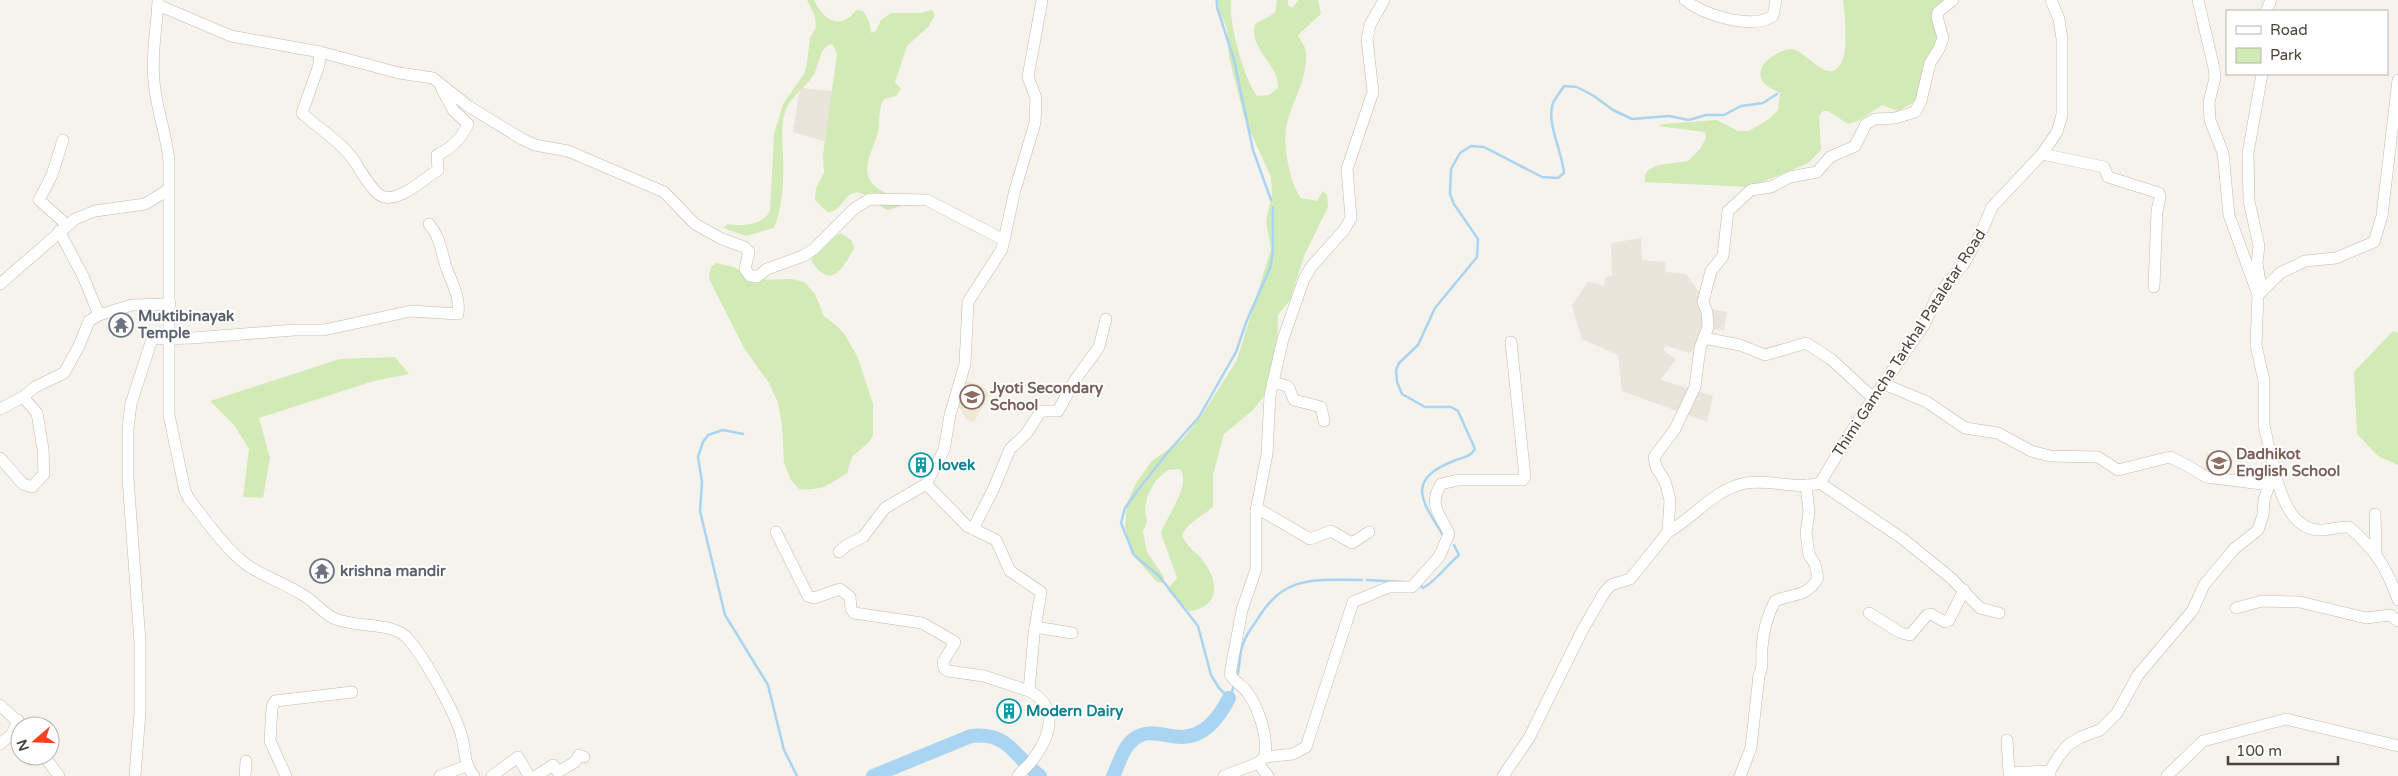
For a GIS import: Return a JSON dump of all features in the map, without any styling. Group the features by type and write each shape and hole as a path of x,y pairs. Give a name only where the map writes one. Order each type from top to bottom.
{"street":[{"path":"839,552 846,545 863,537 885,508 926,484 944,450 950,415 965,364 968,302 1002,249 1035,123 1036,98 1028,77 1042,0"},
{"path":"1268,776 1262,760 1264,740 1258,716 1252,700 1237,682 1231,670 1242,610 1256,569 1256,511 1267,454 1268,413 1283,339 1304,279 1311,267 1344,230 1351,218 1346,169 1373,92 1367,39 1370,24 1384,0"},
{"path":"1685,0 1714,16 1764,22 1773,16 1776,0"},
{"path":"1668,532 1670,500 1665,481 1656,467 1654,457 1675,429 1695,387 1698,358 1708,327 1707,312 1703,302 1711,272 1723,256 1728,211 1751,190 1771,187 1790,177 1817,172 1830,157 1855,146 1866,124 1875,119 1895,118 1915,112 1921,101 1930,63 1939,49 1943,38 1937,17 1938,12 1954,0"},
{"name":"Thimi Gamcha Tarkhal Pataletar Road","path":"1820,483 1874,398 1924,325 1937,296 1963,265 1981,233 1992,207 2042,154 2057,132 2062,114 2062,39 2059,19 2051,0"},
{"path":"2198,0 2214,73 2209,102 2210,120 2223,153 2229,215 2260,292"},
{"path":"474,776 466,766 463,744 457,724 425,663 408,638 390,627 369,627 333,617 305,595 250,567 236,556 189,499 182,478 170,421 168,379 170,304 166,142 159,121 154,81 154,40 158,3 224,34 320,52 399,73 432,78 468,106 522,139 535,145 568,151 664,192 695,224 722,239 744,247 749,252 745,269 750,276 757,278 767,269 803,256 814,249 855,208 870,198 927,200 1004,240"},
{"path":"320,52 319,65 302,113 352,157 375,190 385,198 409,190 438,170 437,156 450,147 465,131 468,124 453,110 439,83"},
{"path":"2262,75 2248,153 2249,201 2259,246 2257,263 2260,292 2256,345 2264,381 2264,425 2274,470 2284,500 2301,524 2316,530 2349,527 2376,554 2389,573 2398,600"},
{"path":"2260,292 2280,273 2305,261 2336,258 2374,242 2382,216 2398,80"},
{"path":"63,140 52,175 39,200 63,228 99,315"},
{"path":"2042,154 2104,166 2108,177 2158,193 2160,197 2157,211 2154,286"},
{"path":"0,284 63,228 95,211 145,204 168,190"},
{"path":"135,776 140,712 140,642 128,479 128,428 131,404 152,339 294,330 324,330 385,315 411,311 458,314 457,292 448,272 439,238 429,224"},
{"path":"0,410 23,397 36,386 64,372 79,346 89,321 99,315 132,306 170,304"},
{"path":"973,528 990,497 1010,448 1026,434 1041,411 1058,411 1075,380 1099,347 1106,319"},
{"path":"1704,338 1740,344 1754,352 1765,355 1806,343 1831,359 1874,398"},
{"path":"1224,776 1262,760 1293,754 1306,747 1353,602 1389,587 1412,587 1439,557 1449,534 1438,515 1436,501 1437,491 1441,484 1458,480 1523,480 1511,342"},
{"path":"1273,382 1290,386 1294,400 1321,407 1324,421"},
{"path":"1884,384 1926,402 1965,428 1998,433 2031,451 2050,456 2098,457 2118,470 2170,458 2206,477 2270,485"},
{"path":"0,458 23,484 32,487 44,474 43,448 37,413 23,397"},
{"path":"2007,740 2009,773 2050,773 2068,745 2081,737 2100,730 2117,713 2138,675 2193,610 2204,585 2234,549 2258,530 2263,515 2264,500 2274,470"},
{"path":"1503,776 1512,759 1524,745 1557,683 1582,629 1604,593 1611,585 1630,579 1668,532 1712,498 1736,486 1748,483 1806,485 1820,483 1903,539 1964,590 1980,608 1998,613"},
{"path":"926,484 967,526 996,540 1010,571 1042,592 1035,627 1030,691"},
{"path":"1740,776 1750,748 1759,675 1762,670 1762,647 1767,617 1775,602 1797,596 1813,586 1818,578 1808,548 1806,533 1809,512 1806,485"},
{"path":"1256,511 1262,511 1310,539 1331,531 1352,543 1369,532"},
{"path":"2375,514 2376,554"},
{"path":"776,532 808,596 814,598 840,589 850,596 851,609 854,613 922,623 955,642 943,662 944,668 948,671 984,676 1040,696 1049,709 1048,726 1043,746 1033,761 1021,773"},
{"path":"1869,613 1901,633 1910,635 1927,615 1930,614 1945,622 1949,620 1964,590"},
{"path":"2236,608 2262,601 2300,602 2366,618 2390,615 2398,620"},
{"path":"1035,627 1072,633"},
{"path":"286,776 270,742 272,707 275,701 352,692"},
{"path":"0,705 12,716"},
{"path":"2167,776 2203,741 2286,719 2398,746"},
{"path":"0,744 10,736"},
{"path":"536,776 553,765 558,772 575,762 579,755 584,757"},
{"path":"492,776 518,757 529,776"},
{"path":"245,776 246,761"},
{"path":"440,776 466,766"}],"shaded area":[{"path":"800,88 833,91 826,142 793,132"},
{"path":"1641,238 1642,260 1665,262 1666,272 1686,274 1711,309 1727,312 1724,330 1710,329 1690,353 1666,346 1663,350 1676,359 1661,380 1713,396 1707,422 1622,391 1618,355 1582,339 1572,306 1588,281 1604,286 1605,277 1612,276 1611,243"},
{"name":"Jyoti Secondary School","path":"962,380 978,384 990,393 974,422 966,419 956,402"},
{"name":"Dadhikot English School","path":"2207,453 2233,460 2231,467 2226,468 2224,473 2203,475"}],"green space":[{"path":"807,0 814,0 827,18 837,22 848,18 857,10 863,11 869,21 871,33 876,31 881,20 891,13 920,13 932,10 935,15 929,26 907,46 895,82 901,89 896,96 884,99 882,103 878,133 868,162 867,172 875,186 890,195 916,201 888,210 864,194 855,193 850,194 837,209 827,212 815,200 816,188 824,173 823,155 837,54 832,44 825,48 812,77 791,100 785,112 782,133 782,189 776,223 773,228 746,236 723,228 728,224 752,224 767,216 770,211 774,134 783,104 804,74 810,38 816,27 815,16"},
{"path":"1215,0 1231,0 1232,23 1238,50 1247,76 1257,96 1269,95 1278,88 1274,71 1259,49 1256,41 1254,33 1255,24 1275,13 1277,0 1288,0 1288,5 1292,8 1299,0 1318,0 1321,14 1298,35 1306,50 1305,71 1287,123 1285,140 1290,172 1301,198 1317,201 1323,191 1327,195 1328,207 1304,256 1290,300 1278,315 1277,346 1265,395 1253,410 1224,434 1213,475 1213,507 1189,525 1182,534 1186,543 1206,565 1214,588 1210,601 1205,606 1189,611 1167,590 1177,578 1161,533 1181,492 1183,476 1180,469 1168,470 1156,480 1147,497 1145,509 1147,521 1143,532 1147,552 1164,577 1163,583 1157,582 1131,553 1125,527 1127,503 1136,483 1152,461 1183,439 1202,415 1237,360 1271,249 1266,221 1272,194 1271,177 1245,120 1229,57 1227,29"},
{"path":"1843,0 1945,0 1940,6 1943,33 1915,102 1898,111 1882,105 1860,120 1848,124 1828,111 1823,111 1819,117 1821,150 1808,163 1749,187 1645,182 1645,175 1648,170 1658,165 1688,161 1701,148 1706,137 1705,132 1658,126 1717,120 1738,131 1749,131 1769,119 1778,110 1780,93 1764,84 1760,72 1766,62 1776,54 1793,49 1824,70 1834,71 1844,56 1845,49"},
{"path":"841,233 851,240 854,248 836,274 824,274 811,260 822,245"},
{"path":"716,263 734,267 755,280 792,279 804,282 815,294 824,316 845,335 858,358 873,404 873,435 870,441 852,457 847,473 830,484 814,489 799,489 791,480 784,463 782,425 778,403 769,383 744,348 709,278 711,267"},
{"path":"2393,331 2398,333 2398,465 2378,456 2357,434 2354,372"},
{"path":"395,357 409,374 374,381 259,418 270,458 263,498 243,497 249,449 234,425 210,401 340,359"}],"waterway":[{"path":"1217,0 1217,7 1234,60 1253,150 1271,200"},
{"path":"1443,535 1428,511 1422,491 1424,483 1440,467 1469,455 1475,449 1458,411 1451,407 1425,407 1402,394 1397,382 1396,370 1399,363 1418,345 1435,308 1477,257 1478,239 1454,204 1450,194 1451,169 1460,153 1471,146 1484,147 1542,177 1558,178 1564,173 1551,119 1551,111 1553,103 1564,86 1577,87 1594,96 1613,110 1632,119 1669,116 1689,120 1706,115 1724,115 1741,106 1763,103 1777,94"},
{"path":"1234,686 1229,698 1219,688 1211,675 1198,626 1159,576 1134,555 1121,523 1125,508 1138,490 1199,417 1236,352 1247,320 1270,268 1273,252 1273,208"},
{"path":"743,434 723,430 708,435 703,442 698,457 702,482 700,511 725,615 768,685 784,750 797,776"},
{"path":"1419,584 1423,588 1428,585 1459,555 1454,545"},
{"path":"1237,678 1241,652 1246,637 1267,605 1278,594 1289,587 1302,583 1329,580 1362,580"},
{"path":"1367,580 1404,582"},
{"path":"1113,776 1124,751 1134,739 1152,733 1177,737 1191,736 1198,733 1211,724 1229,698"},
{"path":"873,776 971,736 995,738 1003,742 1040,776"}],"place":[{"name":"Muktibinayak Temple","path":"121,325"},
{"name":"Jyoti Secondary School","path":"972,397"},
{"name":"Dadhikot English School","path":"2219,463"},
{"name":"lovek","path":"921,465"},
{"name":"krishna mandir","path":"322,571"},
{"name":"Modern Dairy","path":"1009,711"}]}
